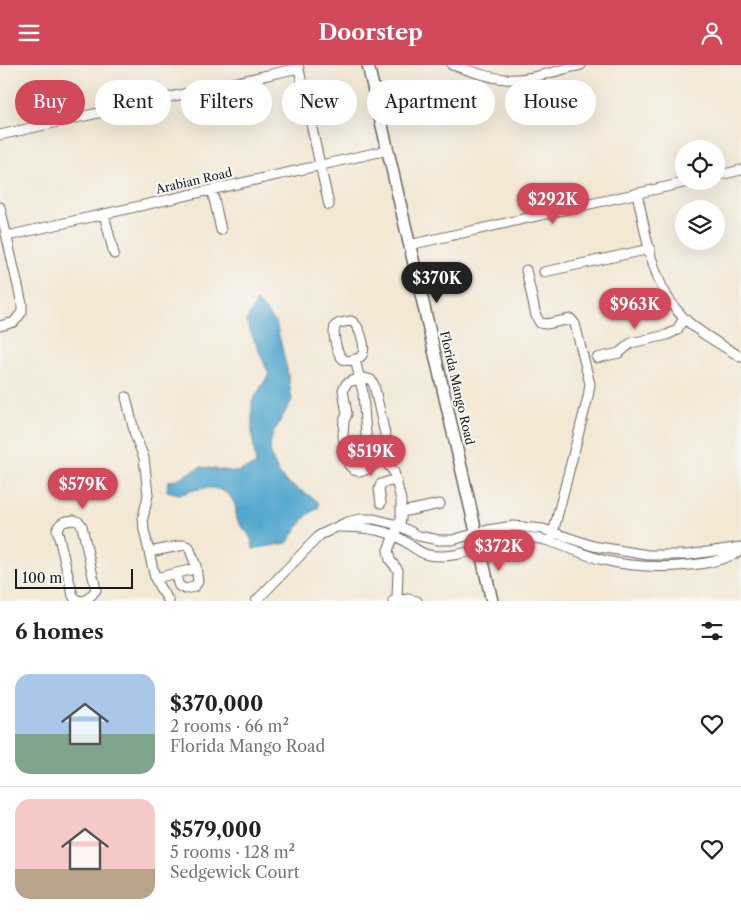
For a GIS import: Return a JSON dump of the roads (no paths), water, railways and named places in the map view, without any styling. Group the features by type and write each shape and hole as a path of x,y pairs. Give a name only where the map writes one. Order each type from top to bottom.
{"street":[{"name":"Florida Mango Road","path":"368,65 492,601"},
{"path":"452,65 493,78 504,79 521,78 582,65"},
{"path":"0,135 298,66 329,205"},
{"name":"Arabian Road","path":"7,236 388,150"},
{"path":"725,174 741,170"},
{"path":"410,245 675,185"},
{"path":"212,190 221,230"},
{"path":"638,193 655,271 663,291 684,318 741,357"},
{"path":"0,207 22,304 22,312 14,322 0,326"},
{"path":"104,214 114,254"},
{"path":"544,272 650,249"},
{"path":"526,271 536,316 540,323 546,324 571,319 575,324 590,384 552,537"},
{"path":"597,358 619,353 631,343 667,335 677,330 684,318"},
{"path":"351,321 359,327 364,348 360,358 354,359 346,361 341,359 338,354 333,331 335,326 340,323 351,321"},
{"path":"354,359 365,412 366,442 371,453 381,458 390,466 397,482 401,500 402,512 388,550 388,555 398,570 395,600 408,599 417,601"},
{"path":"366,378 371,380 374,385 387,443 387,448 381,458 374,465 360,472 354,470 349,465 343,436 344,421 347,414 343,390 346,384 359,379 366,378"},
{"path":"126,397 134,435 144,458 148,496 143,524 155,578 169,601"},
{"path":"381,503 379,489 381,484 390,481 397,482"},
{"path":"402,512 440,504"},
{"path":"74,519 82,526 96,590 86,601 76,600 73,596 57,529 64,521 74,519"},
{"path":"256,601 320,535 347,522 374,519 398,525 419,536 452,541 488,530 513,527 543,529 552,537 603,560 642,566 681,566 716,561 741,548"},
{"path":"336,527 358,527 394,535 427,555 448,556 480,548 498,539 513,537 552,537 593,547 648,555 688,555 741,548"},
{"path":"149,552 184,545 189,547 196,566 198,582 194,587 184,589 179,586 175,574"},
{"path":"155,578 190,570 196,566"}],"water":[{"path":"257,301 276,323 292,400 273,433 270,444 271,456 280,475 286,482 319,503 318,508 306,516 287,543 253,549 251,539 236,517 235,505 227,494 211,488 193,490 182,494 167,491 168,481 175,480 201,467 236,472 256,465 252,432 252,402 269,374 246,321"}]}
